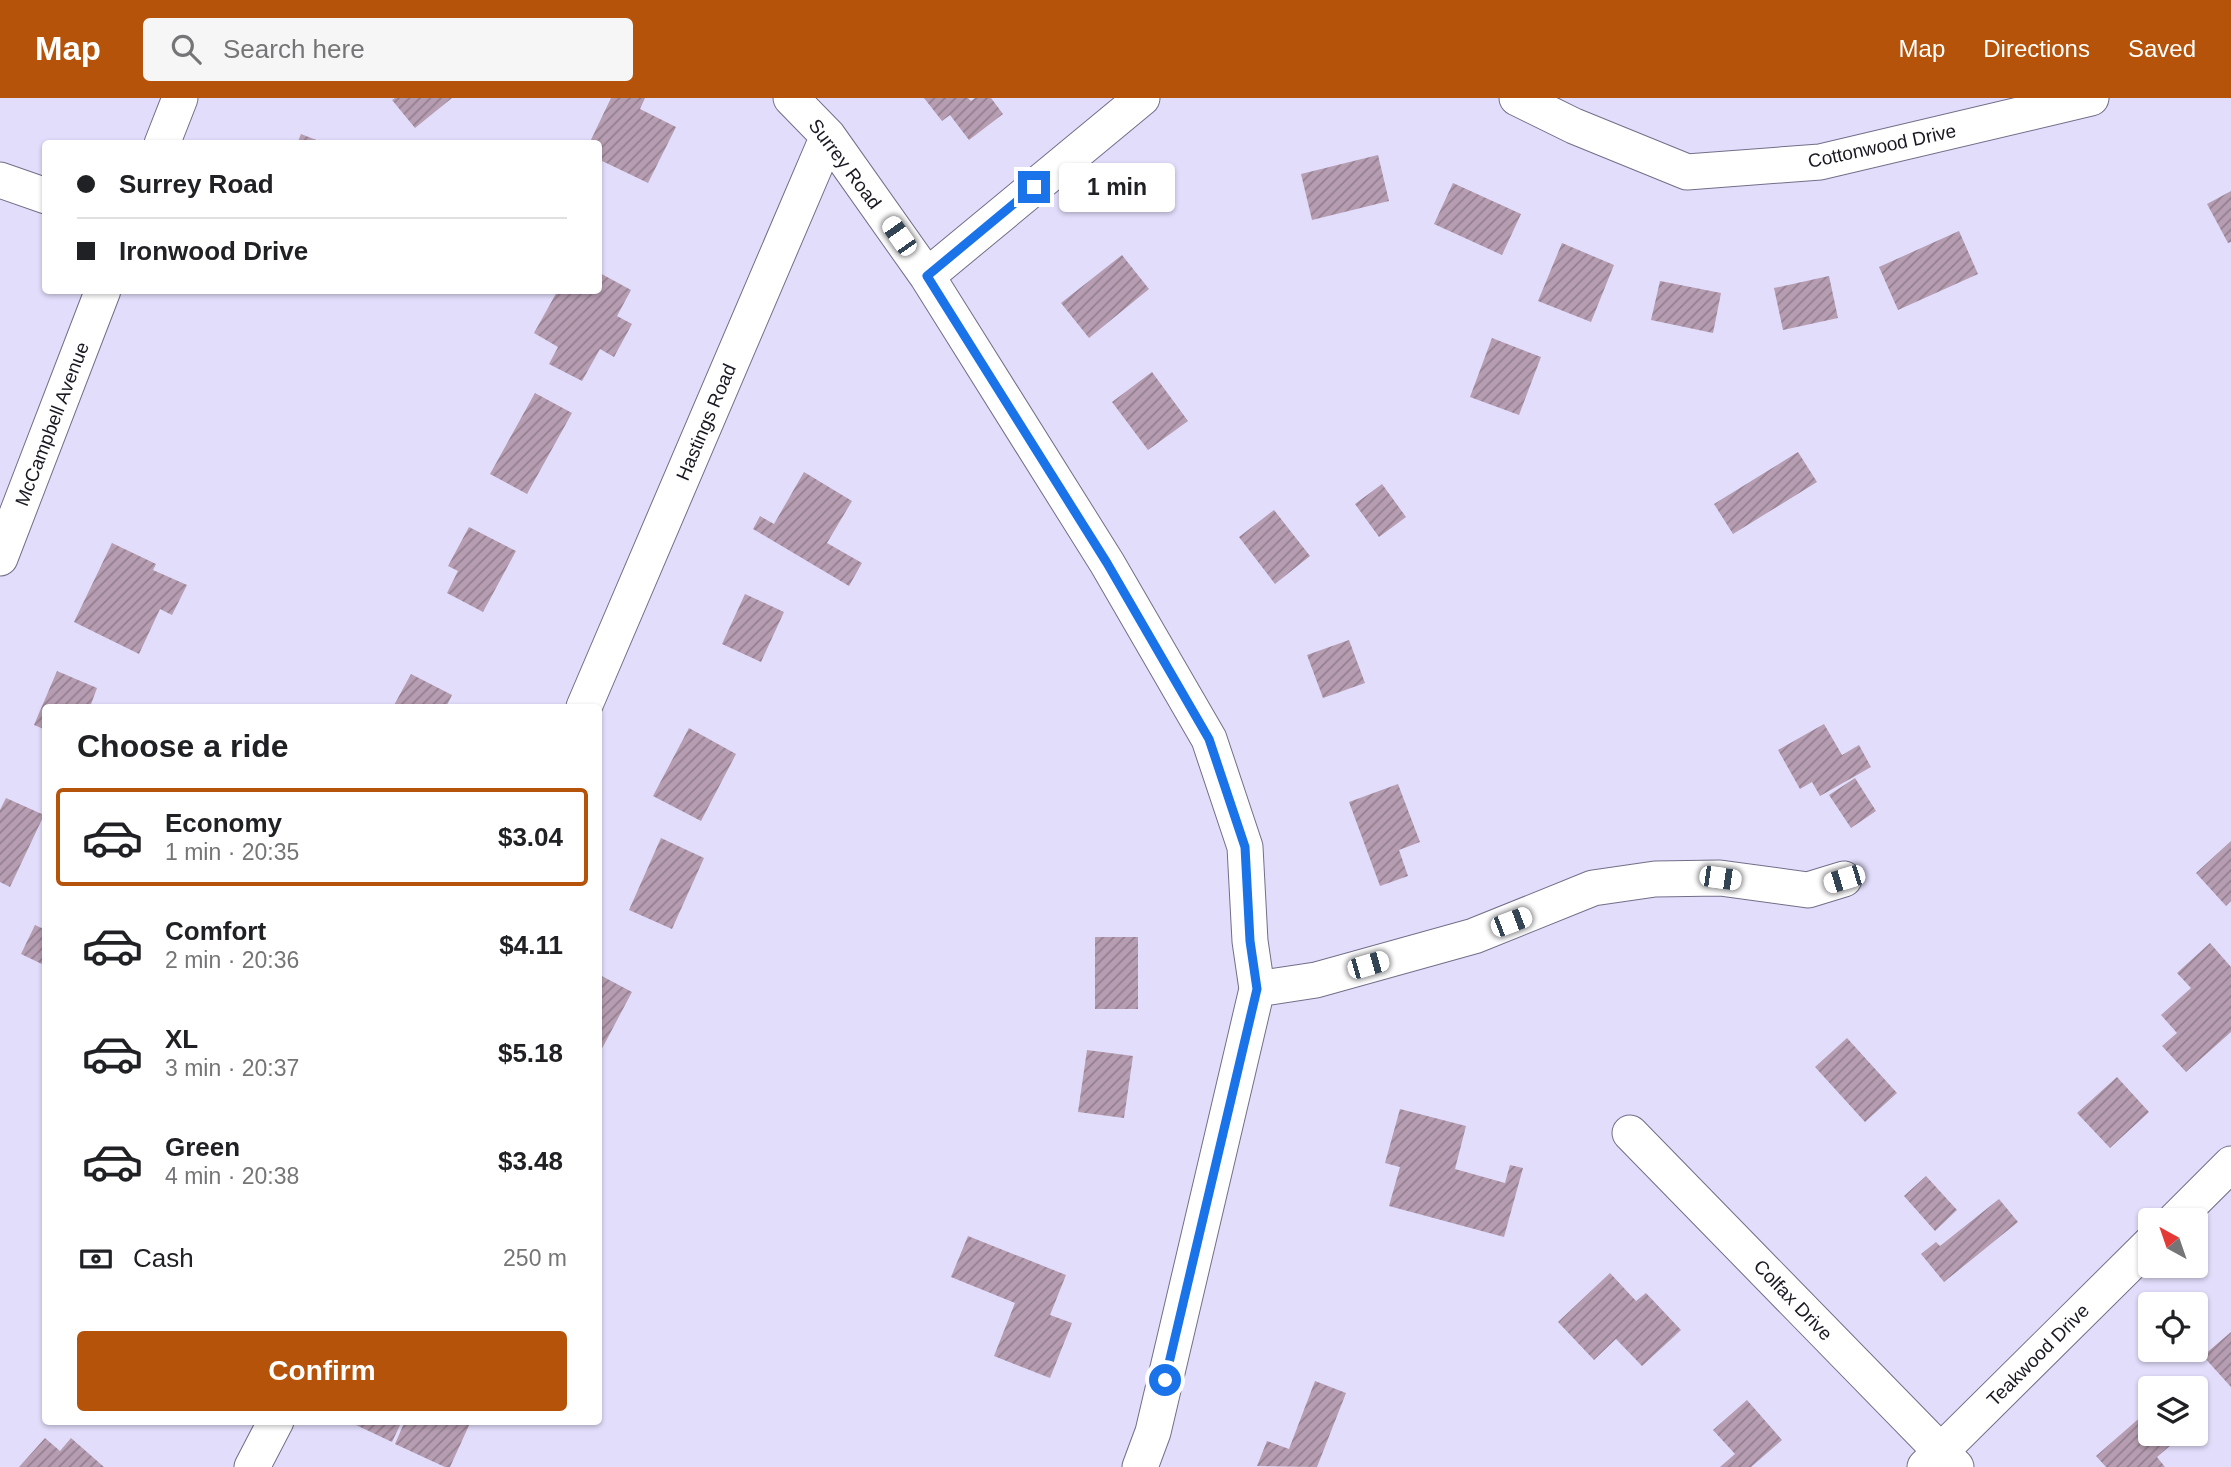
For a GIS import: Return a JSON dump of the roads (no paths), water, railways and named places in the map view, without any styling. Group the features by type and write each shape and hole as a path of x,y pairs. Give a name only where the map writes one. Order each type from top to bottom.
{"street":[{"path":"164,140 180,98"},
{"name":"Surrey Road","path":"791,98 828,136 927,276 1107,563 1209,739 1245,847 1250,941 1257,989 1153,1432 1140,1467"},
{"path":"927,276 1142,98"},
{"name":"Cottonwood Drive","path":"1517,98 1574,127 1687,172 1820,162 1979,111 2091,98"},
{"name":"Hastings Road","path":"584,704 828,136"},
{"path":"0,180 42,195"},
{"name":"McCampbell Avenue","path":"0,558 101,294"},
{"path":"1257,989 1316,980 1474,936 1592,888 1655,879 1720,878 1808,890 1844,879"},
{"name":"Colfax Drive","path":"1630,1132 1941,1462"},
{"path":"2187,1208 2231,1164"},
{"name":"Teakwood Drive","path":"1941,1462 2138,1257"},
{"path":"252,1467 274,1425"}]}
